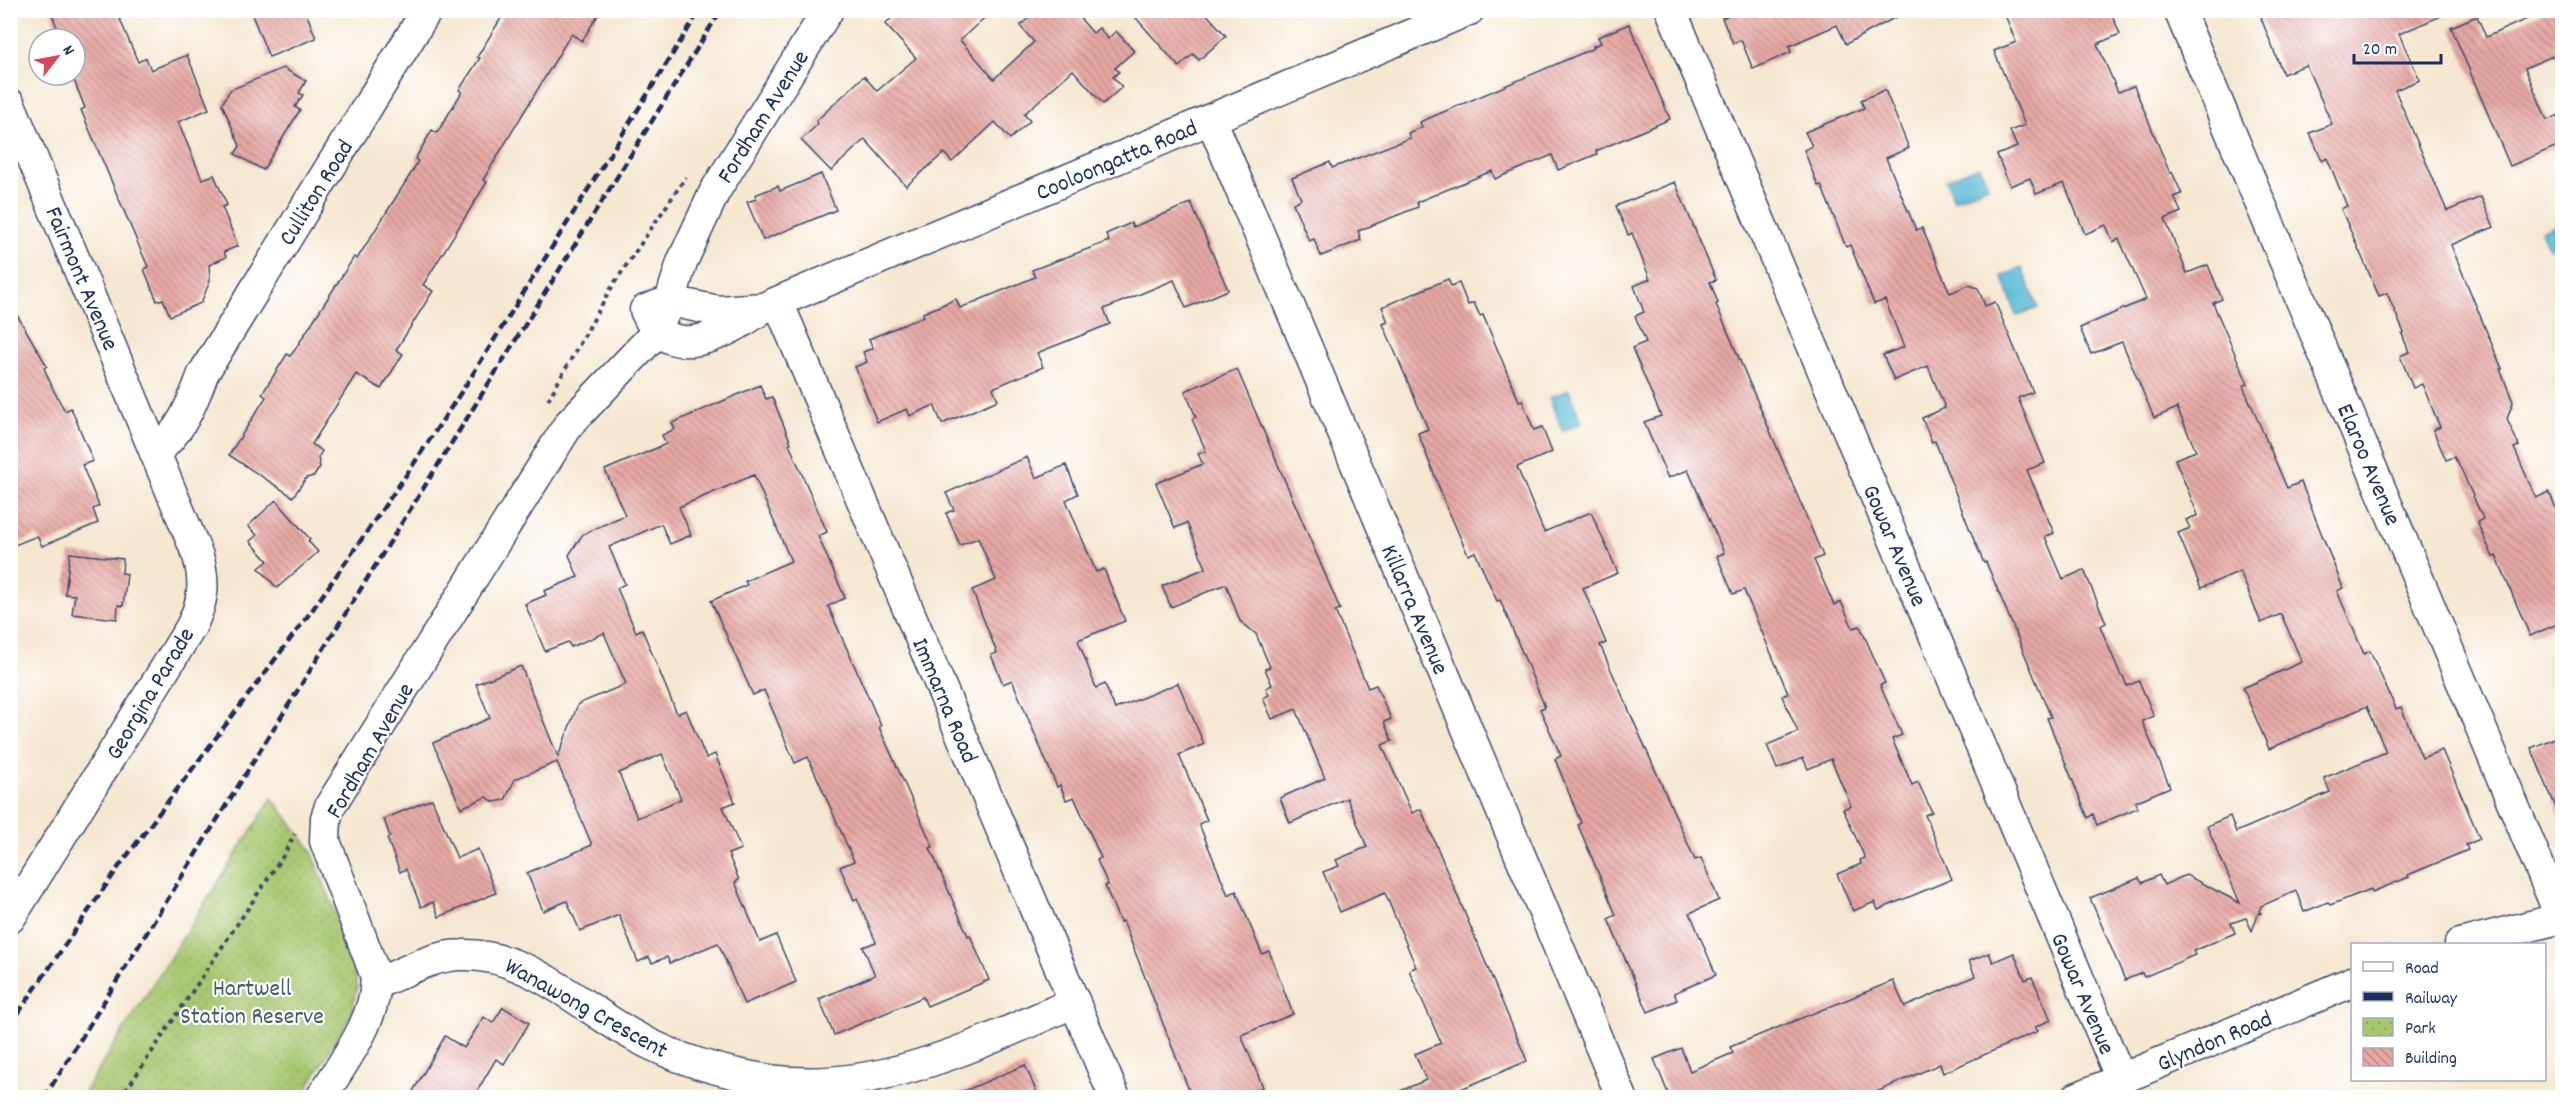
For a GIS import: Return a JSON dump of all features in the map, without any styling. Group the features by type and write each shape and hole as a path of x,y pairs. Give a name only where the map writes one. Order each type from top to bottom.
{"street":[{"name":"Fordham Avenue","path":"321,1098 370,1014 376,984 368,955 325,841 326,818 330,806 569,424 640,351 716,191 828,10"},
{"name":"Cooloongatta Road","path":"657,313 724,312 770,305 1469,10"},
{"name":"Gowar Avenue","path":"1671,10 2121,1079"},
{"name":"Elaroo Avenue","path":"2179,10 2562,918"},
{"name":"Culliton Road","path":"155,453 168,443 189,412 203,374 412,18"},
{"name":"Fairmont Avenue","path":"10,104 155,453"},
{"name":"Killarra Avenue","path":"1211,119 1622,1098"},
{"name":"Immarna Road","path":"770,305 1115,1098"},
{"name":"Culliton Road","path":"144,425 157,417 203,374"},
{"name":"Georgina Parade","path":"10,918 191,627 203,597 202,571 198,556 155,453"},
{"path":"2468,943 2562,918"},
{"name":"Wanawong Crescent","path":"376,984 446,956 496,958 541,979 635,1037 664,1051 730,1073 799,1082 860,1078 927,1062 1075,1002"},
{"name":"Glyndon Road","path":"2076,1098 2351,982"}],"green space":[{"name":"Hartwell Station Reserve","path":"272,798 311,849 351,955 357,986 351,1015 302,1097 81,1097"}],"water":[{"path":"1980,166 1988,186 1954,200 1946,180"},
{"path":"2562,222 2562,243 2549,249 2541,231"},
{"path":"2022,268 2038,308 2017,316 2002,276"},
{"path":"1569,390 1582,423 1563,431 1549,398"}],"building":[{"path":"50,10 116,10 138,62 146,58 151,70 187,55 209,109 178,122 202,179 214,175 227,205 222,207 238,246 224,252 226,257 209,265 210,281 201,303 170,316 163,299 157,301 144,269 148,267 81,110 85,108 77,87 87,87 87,27 57,27"},
{"path":"250,10 305,10 316,38 269,57"},
{"path":"506,10 601,10 582,41 571,34 483,180 487,182 423,285 433,291 396,350 403,354 381,389 356,374 312,444 322,451 318,458 320,467 314,476 306,478 293,497 229,455 266,397 262,394 287,354 290,356 294,351 354,257 357,259 410,175 418,161 415,159 432,130 437,133 462,92 459,90 480,58 477,57"},
{"path":"900,10 993,10 960,40 994,79 1034,42 1020,26 1037,10 1073,10 1093,33 1099,28 1108,39 1116,31 1134,51 1115,68 1119,72 1113,77 1122,87 1103,104 1073,70 1024,114 1030,121 1010,139 995,122 952,162 944,153 906,186 865,139 831,171 801,140 818,124 816,121 864,76 877,91 916,58 885,24"},
{"path":"1129,10 1203,10 1226,36 1199,60 1193,54 1179,67"},
{"path":"1740,10 1909,10 1846,44 1837,25 1789,46 1791,52 1753,69 1741,40 1733,43 1722,18"},
{"path":"2003,10 2110,10 2120,34 2097,44 2118,92 2134,86 2170,173 2172,172 2182,194 2174,197 2181,212 2165,219 2187,273 2208,265 2222,299 2213,303 2248,384 2243,386 2287,488 2301,482 2343,588 2337,591 2364,654 2370,651 2396,709 2401,707 2422,758 2442,750 2480,839 2466,845 2468,850 2408,875 2409,877 2330,905 2328,902 2304,912 2296,891 2261,906 2259,912 2261,913 2258,914 2252,931 2246,918 2231,923 2235,933 2193,951 2195,955 2144,977 2142,973 2125,980 2090,898 2139,878 2142,883 2159,875 2164,885 2186,875 2240,903 2207,826 2230,816 2236,832 2330,792 2324,778 2386,752 2367,706 2269,749 2243,688 2302,662 2281,614 2261,623 2240,571 2201,588 2178,533 2190,528 2186,520 2198,515 2175,459 2196,451 2177,408 2154,418 2122,342 2091,354 2080,328 2146,299 2119,239 2113,242 2106,225 2085,234 2064,183 2036,194 2030,178 2010,186 1997,155 2017,147 2010,131 2025,125 1994,51 2016,42"},
{"path":"2280,10 2455,10 2399,34 2420,80 2395,90 2447,211 2481,197 2494,227 2451,245 2502,369 2500,369 2513,402 2507,419 2519,446 2514,448 2536,498 2549,492 2562,522 2562,622 2530,636 2496,556 2493,557 2477,522 2483,519 2462,471 2454,457 2446,460 2433,430 2440,427 2422,384 2413,388 2400,356 2409,352 2402,334 2404,333 2387,293 2379,296 2341,209 2347,206 2327,158 2322,161 2310,133 2332,124 2306,65 2283,74 2261,18"},
{"path":"2547,10 2562,10 2562,52 2525,68 2547,120 2562,114 2562,144 2510,166 2451,27 2477,16 2486,37"},
{"path":"1629,24 1670,119 1558,170 1552,155 1495,179 1492,171 1417,202 1418,207 1358,231 1361,240 1321,256 1314,239 1309,241 1293,203 1301,199 1292,178 1330,162 1332,168 1410,138 1408,133 1422,127 1420,122 1594,48 1593,46 1601,43 1598,37"},
{"path":"283,68 306,81 299,93 303,95 295,107 300,110 263,170 235,154 240,146 222,104 230,90"},
{"path":"1885,90 1909,148 1886,158 1916,230 1922,228 1950,293 1969,285 1978,288 1985,306 1995,302 2033,392 2018,398 2045,463 2027,470 2054,533 2045,537 2063,579 2084,570 2106,623 2100,626 2121,676 2127,686 2139,681 2154,716 2142,721 2170,787 2135,802 2137,808 2097,825 2093,814 2088,818 2047,718 2051,717 1986,562 1984,563 1974,540 1935,441 1932,442 1922,418 1945,408 1928,366 1894,380 1883,355 1904,347 1885,300 1874,304 1850,245 1846,247 1804,150 1812,146 1805,132 1864,108 1861,100"},
{"path":"821,174 836,210 763,240 747,202 757,199 755,195 778,186 780,191"},
{"path":"1675,182 1716,280 1710,282 1718,303 1716,304 1823,556 1814,560 1834,605 1841,602 1853,628 1860,626 1885,683 1880,685 1902,735 1892,739 1912,785 1918,782 1932,812 1925,815 1952,879 1878,910 1875,902 1853,911 1837,874 1861,864 1860,860 1865,858 1843,809 1851,806 1831,759 1808,769 1803,758 1777,769 1767,745 1798,732 1782,696 1788,693 1744,590 1733,594 1717,556 1724,553 1688,470 1668,478 1644,422 1661,416 1632,348 1646,342 1635,316 1644,312 1634,286 1650,279 1632,233 1628,235 1616,206"},
{"path":"1191,203 1228,290 1186,308 1174,280 1104,309 1110,324 1037,353 1043,367 993,388 998,400 942,424 934,405 910,416 907,409 877,422 855,367 867,362 863,352 873,348 869,339 924,316 923,313 956,299 960,308 1035,277 1032,270 1109,241 1106,234 1131,223 1133,227"},
{"path":"1448,279 1451,286 1459,283 1468,305 1474,303 1480,316 1483,315 1519,401 1522,400 1534,430 1542,427 1552,452 1517,467 1544,532 1591,512 1618,573 1583,588 1606,643 1600,645 1695,860 1701,858 1719,900 1690,913 1716,975 1674,993 1677,1000 1648,1012 1608,919 1616,915 1578,825 1581,823 1555,759 1561,756 1540,709 1545,707 1500,600 1497,601 1475,552 1468,555 1446,505 1418,433 1428,429 1383,324 1388,322 1382,307"},
{"path":"10,303 47,366 44,368 65,411 71,408 93,461 82,465 99,506 93,509 98,523 42,546 37,536 10,547"},
{"path":"1237,369 1340,609 1335,611 1368,688 1376,685 1391,719 1384,722 1392,741 1382,745 1412,813 1421,809 1527,1061 1440,1098 1384,1098 1426,1080 1415,1054 1441,1043 1409,970 1416,967 1385,893 1340,912 1323,872 1339,866 1336,860 1367,847 1347,798 1290,823 1280,798 1325,778 1296,709 1272,719 1263,698 1269,695 1266,688 1272,685 1265,669 1270,667 1256,634 1240,621 1226,584 1171,607 1162,586 1206,568 1187,523 1175,528 1156,483 1203,464 1198,454 1206,451 1192,419 1196,417 1185,391"},
{"path":"760,385 766,399 772,397 791,443 789,444 827,532 818,536 845,598 828,606 933,847 930,848 989,980 927,1006 923,997 834,1035 819,999 875,975 863,947 876,942 857,898 854,900 840,867 854,861 808,757 795,763 764,690 753,695 711,601 747,585 745,581 791,561 754,475 679,507 691,535 670,544 661,524 609,547 625,584 617,588 636,632 642,629 677,714 686,710 706,758 715,754 735,802 723,807 741,849 728,854 739,880 735,882 760,942 776,935 796,982 744,1004 718,943 670,963 667,957 652,963 649,957 638,962 619,915 580,931 567,901 543,911 527,873 592,845 557,762 515,779 505,800 494,802 486,797 461,808 433,743 490,718 476,684 521,666 558,757 578,704 626,684 604,633 571,647 568,642 545,651 525,604 546,595 544,591 578,577 569,555 583,534 625,515 605,470 666,444 662,435 675,429 672,423","holes":["662,754 681,799 637,818 619,773"]},
{"path":"1027,457 1036,478 1066,465 1078,494 1066,500 1096,572 1104,569 1125,621 1078,640 1096,688 1105,684 1115,709 1178,683 1204,744 1179,755 1207,820 1199,824 1228,895 1236,891 1262,954 1269,951 1293,1014 1241,1035 1263,1087 1236,1098 1192,1098 1123,921 1120,922 1105,886 1108,885 1097,860 1101,858 1074,797 1066,800 1060,785 1057,787 1012,680 1003,684 991,655 997,653 972,590 996,580 978,538 960,545 946,513 954,510 946,493"},
{"path":"276,500 310,539 308,541 318,552 277,588 259,568 268,561 250,541 257,535 248,526"},
{"path":"70,553 123,559 122,573 127,574 123,606 118,605 117,619 72,614 75,595 65,594"},
{"path":"2562,735 2562,822 2531,748"},
{"path":"432,799 457,858 478,849 496,893 439,917 433,902 421,907 406,869 400,872 387,838 390,837 384,819"},
{"path":"1989,953 1993,962 2014,953 2025,980 2032,977 2051,1020 2035,1027 2038,1031 1943,1073 1940,1064 1863,1098 1670,1098 1654,1059 1681,1048 1690,1071 1733,1053 1730,1047 1893,981 1905,1007 1975,976 1969,961"},
{"path":"503,1007 529,1023 504,1064 496,1059 473,1098 409,1098 445,1036 464,1048 484,1017 493,1023"},
{"path":"1025,1065 1039,1098 948,1098"}],"railway":[{"path":"10,1025 120,865 313,609 411,468 471,377 700,10"},
{"path":"44,1098 721,10"}]}
